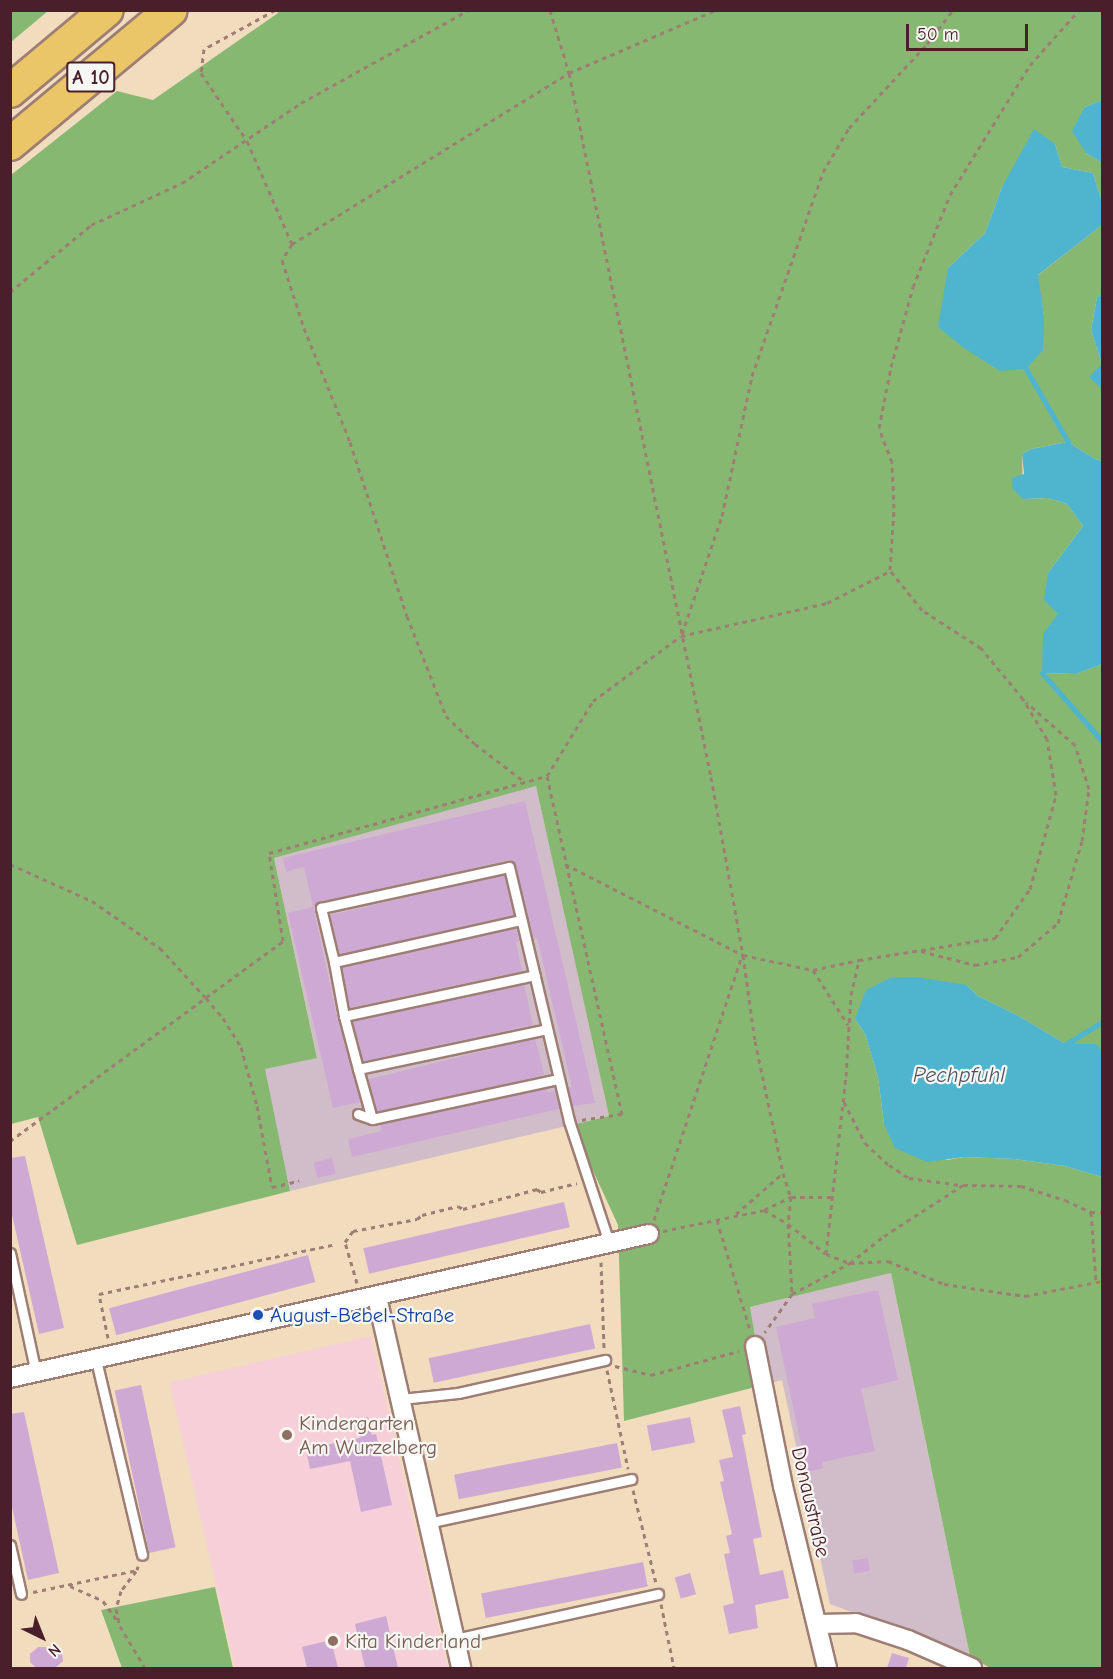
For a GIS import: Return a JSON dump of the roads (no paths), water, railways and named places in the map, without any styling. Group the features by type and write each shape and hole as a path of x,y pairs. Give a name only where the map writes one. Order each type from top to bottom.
{"highway":[{"name":"A 10","path":"10,91 108,10"},
{"name":"A 10","path":"10,144 171,10"}],"street":[{"path":"10,1378 649,1234"},
{"path":"377,1296 461,1668"},
{"name":"Donaustraße","path":"755,1346 783,1486 827,1668"},
{"path":"817,1624 856,1623 908,1640 972,1668"}],"lane":[{"path":"372,1119 344,1016 321,908 509,867 569,1121 604,1245"},
{"path":"334,962 521,920"},
{"path":"344,1016 535,975"},
{"path":"358,1069 547,1029"},
{"path":"358,1114 372,1119 559,1079"},
{"path":"10,1253 36,1373"},
{"path":"96,1360 142,1555"},
{"path":"401,1399 458,1393 604,1360"},
{"path":"428,1523 631,1479"},
{"path":"10,1545 21,1594"},
{"path":"455,1639 658,1594"}],"water":[{"path":"1102,100 1102,163 1086,153 1072,131 1085,107"},
{"path":"1034,129 1055,144 1062,167 1093,173 1102,202 1102,225 1038,275 1044,316 1043,350 1026,369 1000,371 964,348 938,327 948,268 985,233 1002,187"},
{"path":"1102,294 1102,364 1091,330 1097,297"},
{"path":"1102,364 1102,389 1089,377"},
{"path":"1068,442 1102,461 1102,664 1076,674 1042,673 1043,634 1058,614 1044,600 1048,573 1083,526 1067,504 1048,498 1023,499 1013,489 1012,478 1024,474 1022,454 1031,449"},
{"name":"Pechpfuhl","path":"915,977 967,985 978,996 1017,1015 1066,1044 1096,1044 1102,1050 1102,1177 1065,1166 1015,1159 964,1157 927,1162 895,1148 884,1124 878,1077 865,1034 855,1019 866,990 890,978"}],"waterway":[{"path":"1026,369 1068,442"},
{"path":"1042,673 1102,741"},
{"path":"1066,1044 1102,1022"}],"place":[{"name":"August-Bebel-Straße","path":"258,1315"},
{"name":"Kindergarten Am Wurzelberg","path":"287,1435"},
{"name":"Kita Kinderland","path":"333,1641"}]}
